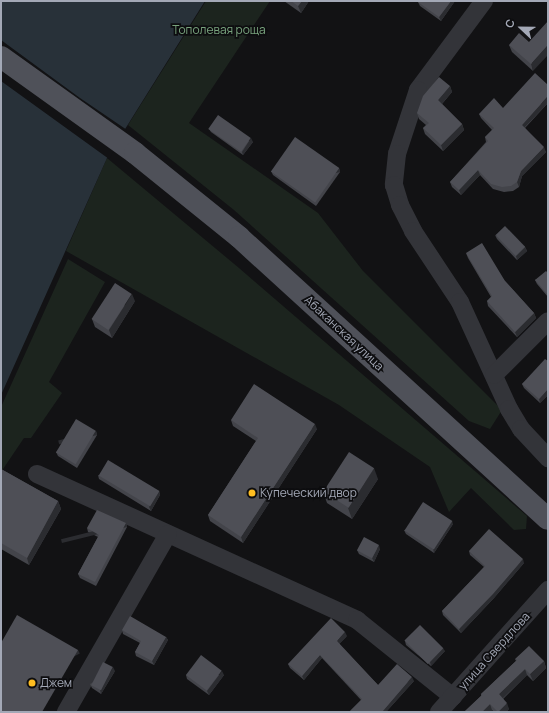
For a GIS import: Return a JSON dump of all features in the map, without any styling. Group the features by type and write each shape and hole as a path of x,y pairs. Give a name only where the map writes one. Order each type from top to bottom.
{"main road":[{"name":"Абаканская улица","path":"1,57 135,153 240,237 548,519"}],"street":[{"path":"484,1 418,90 397,154 394,185 400,205 413,231 460,302 509,409 521,429 548,458"},
{"path":"494,375 548,321"},
{"path":"37,474 357,620 453,697"},
{"path":"66,712 168,534"},
{"name":"улица Свердлова","path":"439,712 548,590"}],"green space":[{"name":"Тополевая роща","path":"206,1 270,1 189,123 318,213 363,271 502,410 490,429 469,421 234,210 128,125"},
{"path":"107,158 239,268 527,516 526,529 514,530 471,488 449,512 430,467 339,405 66,251"},
{"path":"68,259 105,282 49,382 62,393 31,438 24,438 1,472 1,407"}],"shaded area":[{"path":"1,1 205,1 107,158 1,395"}],"pier":[{"path":"1,40 80,98 127,130 109,159 1,81"}],"building":[{"path":"291,1 302,1 298,6"},
{"path":"451,1 439,17 418,2"},
{"path":"548,21 548,45 531,64 509,45 519,33 529,42"},
{"path":"535,73 548,85 548,96 522,125 544,147 521,171 517,182 511,186 502,187 491,184 478,170 459,190 450,182 488,141 485,137 494,128 479,114 494,98 503,108"},
{"path":"439,77 450,86 438,100 462,124 441,145 423,128 429,123 417,113 423,96"},
{"path":"218,115 251,138 241,152 208,129"},
{"path":"295,137 339,168 315,202 271,171"},
{"path":"505,226 525,247 516,256 496,235"},
{"path":"482,243 505,281 534,313 515,332 487,301 492,296 466,253"},
{"path":"546,271 548,273 548,295 535,280"},
{"path":"115,283 132,294 108,330 92,319"},
{"path":"545,359 548,361 548,389 539,399 522,384"},
{"path":"254,384 315,424 241,537 208,515 258,438 231,420"},
{"path":"76,419 96,431 76,464 56,452"},
{"path":"349,452 374,468 349,508 323,491"},
{"path":"108,460 159,491 150,506 99,475"},
{"path":"1,469 58,501 27,558 1,543"},
{"path":"423,502 452,521 434,550 404,531"},
{"path":"97,510 126,523 95,582 78,574 99,535 87,528"},
{"path":"489,529 523,559 493,594 459,629 442,611 485,566 469,551"},
{"path":"364,537 379,545 372,558 357,550"},
{"name":"Джем","path":"17,615 78,650 42,712 1,712 1,643"},
{"path":"130,616 166,637 152,661 135,652 141,641 122,630"},
{"path":"331,618 345,632 337,641 378,685 397,664 412,677 382,712 349,712 362,699 320,655 302,676 288,664"},
{"path":"420,625 443,648 428,664 404,641"},
{"path":"529,646 544,661 530,674 525,669 499,694 507,703 498,712 490,704 482,712 464,712 517,660 515,659"},
{"path":"201,655 222,671 207,691 186,675"},
{"path":"103,662 113,667 101,690 91,685"}],"place":[{"name":"Купеческий двор","path":"252,493"},
{"name":"Джем","path":"32,683"}]}
